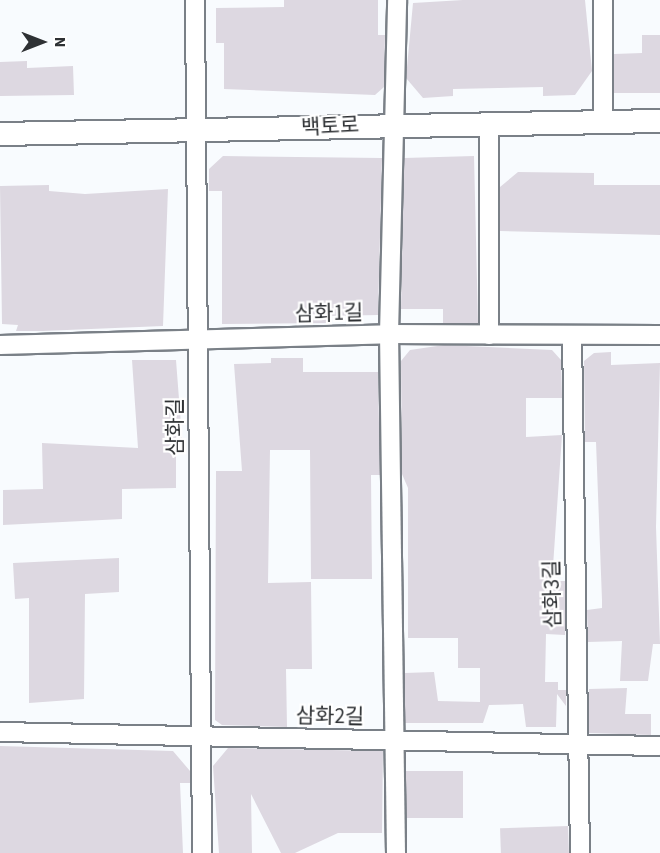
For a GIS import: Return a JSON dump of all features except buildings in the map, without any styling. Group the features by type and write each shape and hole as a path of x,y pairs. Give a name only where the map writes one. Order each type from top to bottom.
{"street":[{"name":"삼화길","path":"195,0 198,736 202,853"},
{"path":"396,853 389,334 396,122 397,0"},
{"path":"603,0 603,121"},
{"name":"백토로","path":"0,134 196,133 396,122 660,121"},
{"path":"489,122 489,335"},
{"name":"삼화1길","path":"0,345 389,334 660,335"},
{"name":"삼화3길","path":"572,335 576,747 580,853"},
{"name":"삼화2길","path":"0,732 396,740 576,747 660,746"}]}
